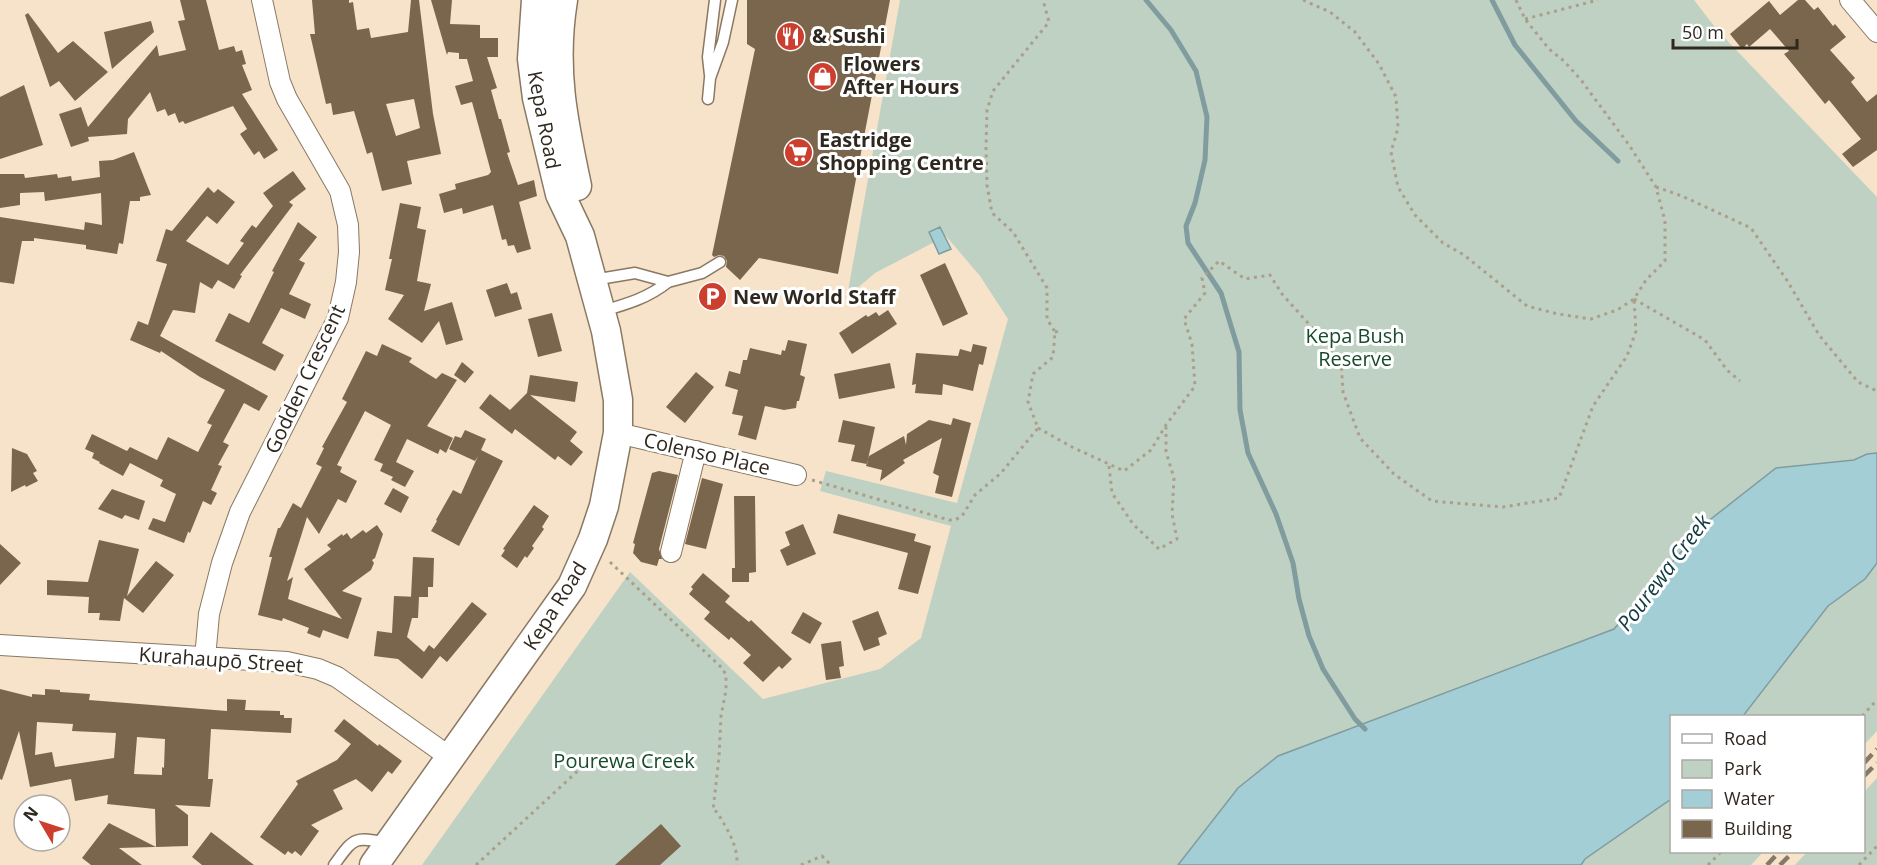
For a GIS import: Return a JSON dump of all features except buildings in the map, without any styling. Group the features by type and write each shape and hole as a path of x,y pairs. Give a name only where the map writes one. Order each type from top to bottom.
{"main road":[{"name":"Kepa Road","path":"382,854 572,586 593,539 604,506 618,433 618,400 600,311 580,236 560,194 537,98 532,59 536,0"},
{"name":"Kepa Road","path":"563,0 559,49 559,91 562,118 577,188 580,236"}],"street":[{"name":"Godden Crescent","path":"205,658 209,614 240,512 338,318 346,282 349,236 343,201 280,82 262,0"},
{"path":"1850,0 1877,33"},
{"name":"Colenso Place","path":"618,433 796,475"},
{"path":"671,552 696,451"},
{"name":"Kurahaupō Street","path":"0,645 288,662 328,672 451,758"}],"lane":[{"path":"708,99 710,78 708,57 715,0"},
{"path":"710,78 723,42 732,0"},
{"path":"600,311 634,302 655,292 668,282 702,273 720,262"},
{"path":"592,280 635,273 668,282"},
{"path":"334,865 349,843 358,839 368,839 382,854"}],"path":[{"path":"1043,0 1049,22 993,91 987,110 987,185 992,213 1013,232 1047,288 1047,319 1055,332 1053,357 1033,374 1029,402 1038,428 1109,466 1124,471 1151,450 1166,425 1195,386 1192,344 1184,319 1205,293 1202,278 1219,261 1245,279 1270,274 1282,294 1341,360 1343,392 1360,438 1394,474 1432,501 1503,507 1559,498 1593,406 1627,356 1636,331 1634,299"},
{"path":"1303,0 1330,12 1355,32 1379,63 1396,97 1398,128 1390,152 1398,188 1415,215 1443,243 1464,255 1527,306 1591,319 1617,310 1634,299 1646,280 1665,261 1665,221 1656,187 1629,146 1581,80 1564,61 1549,49 1525,19 1516,0"},
{"path":"1525,19 1598,0"},
{"path":"1656,187 1682,196 1751,228 1788,282 1819,335 1858,382 1877,391"},
{"path":"1634,299 1705,340 1727,370 1740,381"},
{"path":"1055,332 1062,331"},
{"path":"1109,466 1112,494 1132,524 1159,549 1177,539 1172,514 1174,478 1166,452 1166,425"},
{"path":"796,475 955,520 962,516 975,495 1000,473 1038,428"},
{"path":"610,562 722,668 726,675 713,810 717,812 733,840 738,856 737,865"},
{"path":"1864,715 1877,700"},
{"path":"476,865 595,755"},
{"path":"1859,865 1877,846"},
{"path":"1708,865 1720,853"},
{"path":"801,865 822,856 831,865"}],"green space":[{"name":"Kepa Bush Reserve","path":"900,0 1694,0 1718,31 1877,197 1877,731 1865,744 1865,715 1670,715 1670,853 1762,853 1751,865 422,865 630,572 763,699 880,669 921,638 951,526 820,491 826,471 957,503 1008,319 980,276 946,236 875,273 847,297"},
{"path":"1877,778 1877,865 1795,865 1806,853 1865,853 1865,791"}],"water":[{"path":"940,227 951,249 939,254 929,232"},
{"name":"Pourewa Creek","path":"1877,453 1877,563 1865,579 1828,606 1744,715 1670,715 1670,800 1585,859 1581,865 1178,865 1238,788 1278,756 1614,629 1707,522 1776,468 1854,460 1867,454"}],"waterway":[{"path":"1146,0 1171,30 1196,71 1207,117 1205,160 1195,203 1186,226 1188,243 1221,293 1239,352 1240,410 1248,453 1276,514 1293,563 1299,599 1309,636 1323,669 1355,719 1365,729"},
{"path":"1492,0 1515,45 1576,121 1618,161"}],"railway":[{"path":"1865,762 1877,749"},
{"path":"1865,775 1877,763"},
{"path":"1767,865 1778,853"},
{"path":"1780,865 1792,853"}],"place":[{"name":"& Sushi","path":"791,36"},
{"name":"Flowers After Hours","path":"822,76"},
{"name":"Eastridge Shopping Centre","path":"798,152"},
{"name":"New World Staff","path":"712,297"}]}
